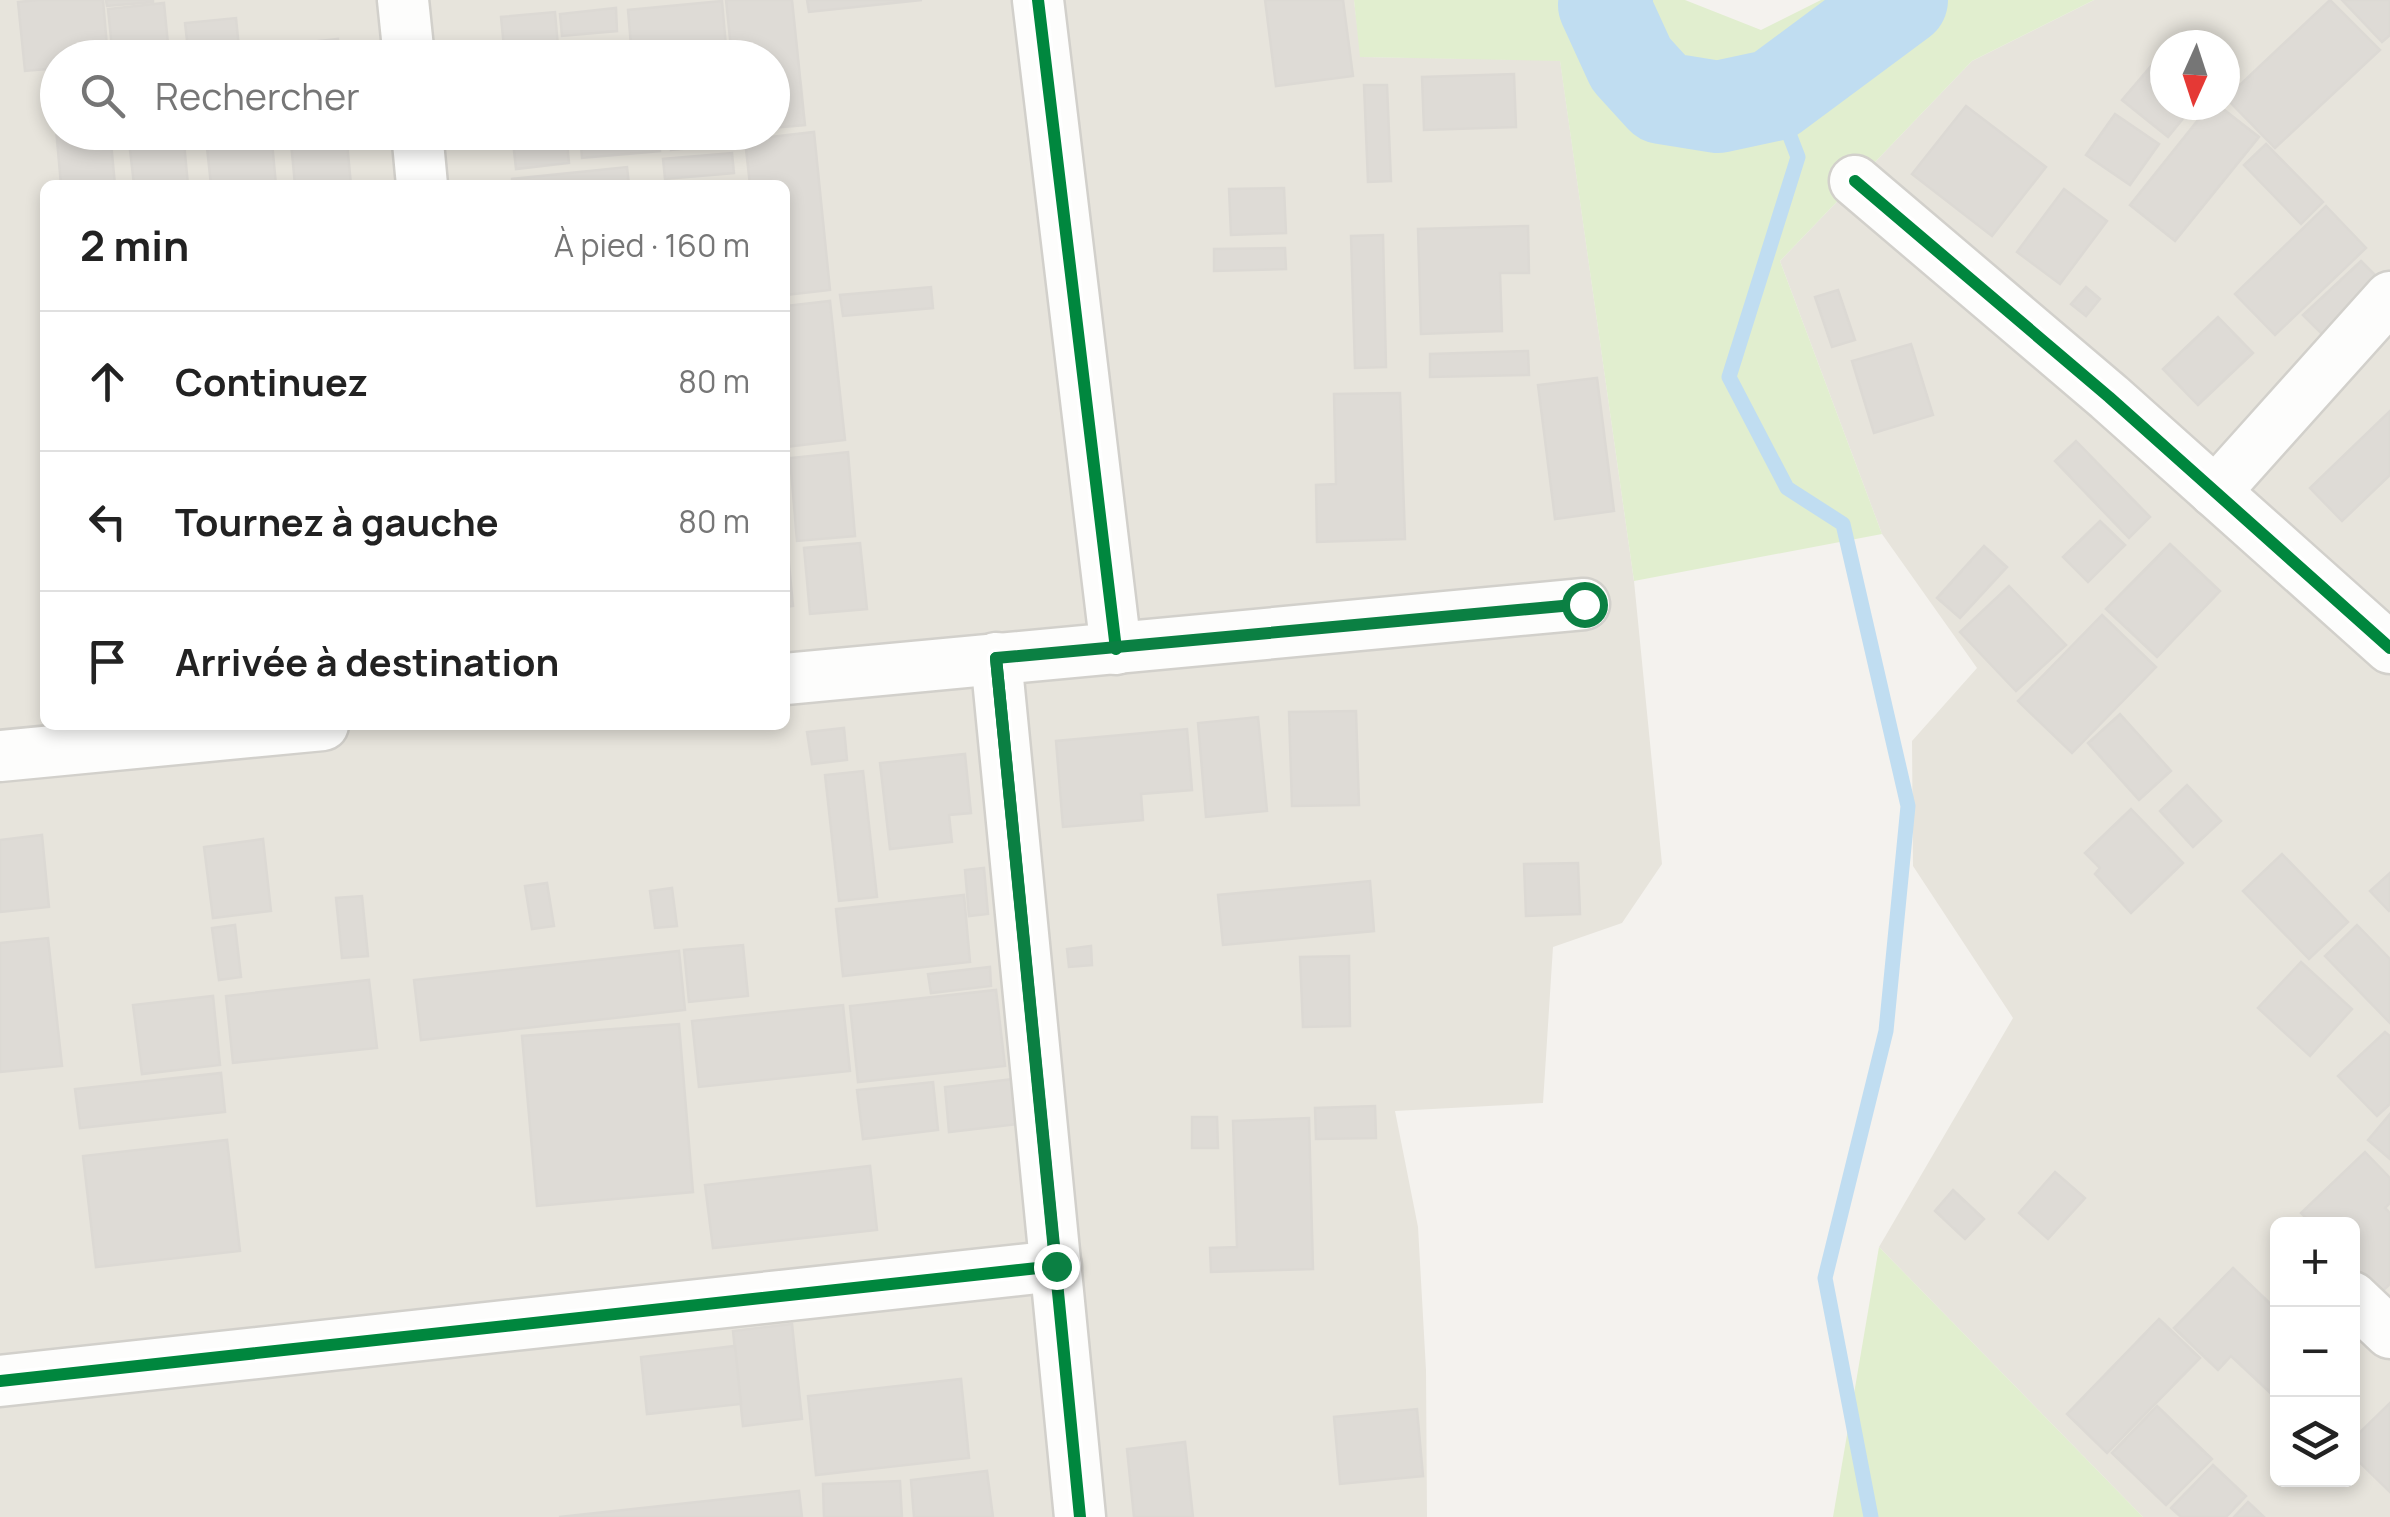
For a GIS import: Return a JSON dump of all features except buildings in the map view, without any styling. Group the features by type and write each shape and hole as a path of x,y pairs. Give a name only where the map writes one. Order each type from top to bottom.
{"street":[{"path":"403,0 407,40"},
{"path":"1038,0 1116,649"},
{"path":"419,150 422,180"},
{"path":"1856,181 2390,648"},
{"path":"2215,492 2390,298"},
{"path":"790,679 1584,604"},
{"path":"996,658 1080,1517"},
{"path":"0,756 271,730"},
{"path":"0,1381 1056,1266"},
{"path":"2360,1305 2390,1333"}],"shaded area":[{"path":"0,0 1354,0 1361,57 1560,60 1634,581 1662,864 1622,923 1553,947 1543,1103 1395,1111 1418,1227 1426,1370 1427,1517 0,1517"},
{"path":"2094,0 2390,0 2390,1517 2143,1517 1879,1247 2013,1018 1913,866 1912,741 1977,668 1882,534 1780,261 1972,61"}],"green space":[{"path":"1354,0 1685,0 1761,30 1821,0 2094,0 1972,61 1780,261 1882,534 1634,581 1560,61 1360,57"},
{"path":"1879,1247 2143,1517 1833,1517"}],"waterway":[{"path":"1607,0 1604,5 1631,64 1662,98 1718,107 1774,95 1902,0"},
{"path":"1774,95 1798,157 1729,377 1787,488 1843,524 1908,806 1886,1031 1825,1278 1871,1517"}],"cycle path":[{"path":"1038,0 1116,649"},
{"path":"1855,181 2109,397 2390,648"},
{"path":"996,658 1080,1517"},
{"path":"0,1381 1056,1266"}],"route":[{"path":"1056,1266 996,658 1584,604"}]}
